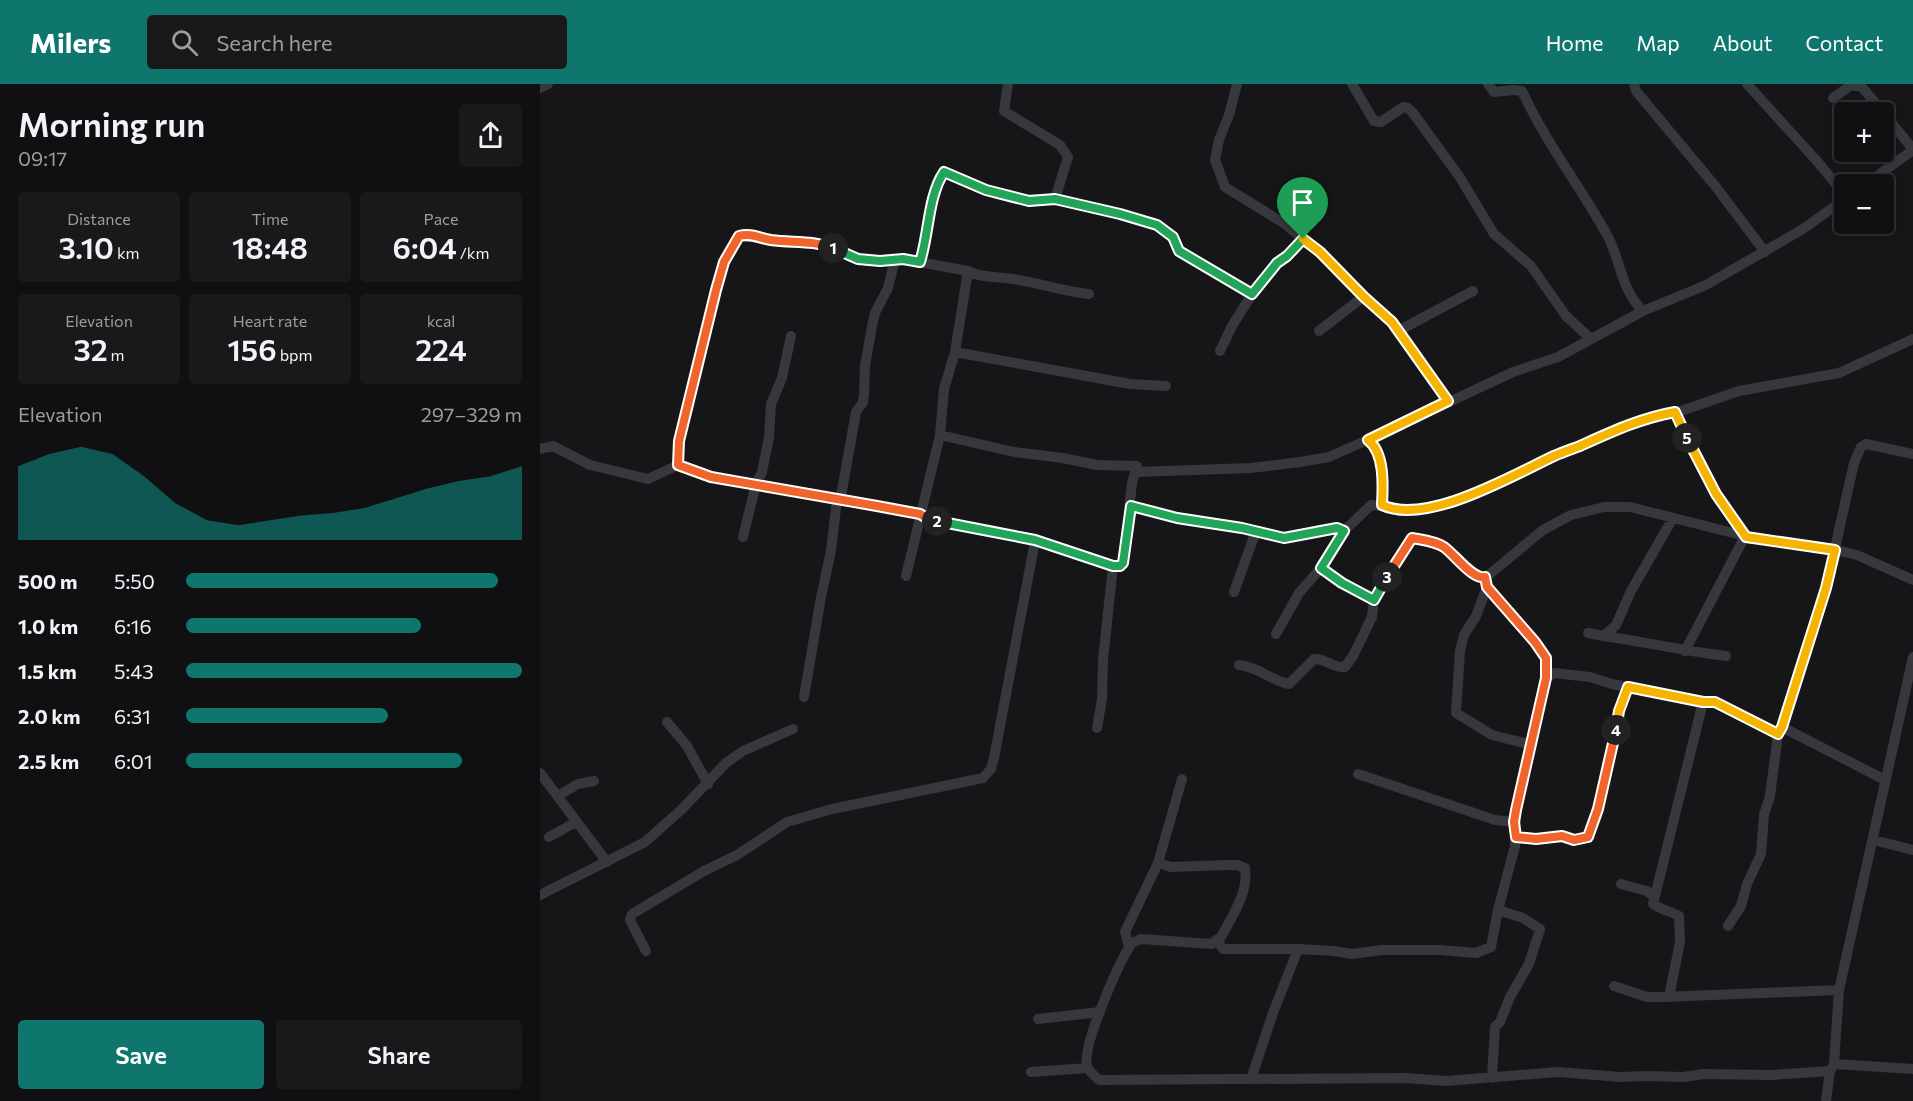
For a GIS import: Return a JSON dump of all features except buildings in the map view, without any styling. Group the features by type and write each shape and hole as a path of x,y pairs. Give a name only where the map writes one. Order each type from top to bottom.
{"street":[{"path":"540,88 548,84"},
{"path":"1008,84 1004,111 1060,145 1068,157 1055,199"},
{"path":"1237,84 1215,160 1225,187 1285,224 1320,252 1392,322 1448,401"},
{"path":"1352,84 1374,121 1381,122 1403,107 1413,113 1460,176 1494,234 1532,267 1566,316 1590,338"},
{"path":"1488,84 1494,92 1522,91 1533,115 1606,233 1621,278 1633,300 1643,311"},
{"path":"1634,84 1635,91 1659,116 1676,141 1688,152 1750,229 1765,252"},
{"path":"1748,84 1834,184"},
{"path":"1833,98 1851,85 1862,87 1913,150 1880,174"},
{"path":"920,262 926,244 936,183 944,172 986,190 1029,201 1055,199 1157,225 1173,237 1179,251 1252,294"},
{"path":"1137,466 1136,472 1260,467 1329,457 1513,372 1558,357 1643,311 1706,285 1803,229 1834,205"},
{"path":"678,465 679,441 716,290 724,262 739,236 748,234 772,240 793,240 827,246 858,259 920,262 968,271 976,275 1019,280 1052,289 1089,294"},
{"path":"1220,351 1252,294 1277,263 1303,239"},
{"path":"804,697 831,551 837,499 841,496 847,469 856,412 863,402 865,366 875,313 886,292 895,259"},
{"path":"906,576 935,462 944,389 955,352 968,271"},
{"path":"1398,331 1473,291"},
{"path":"1318,331 1364,297"},
{"path":"743,537 770,437 771,404 782,378 791,336"},
{"path":"1276,634 1299,593 1321,568 1344,531 1371,505 1406,509 1431,508 1530,469 1612,431 1657,415 1675,412 1739,391 1839,374 1913,339"},
{"path":"955,352 1130,384 1166,386"},
{"path":"1675,412 1716,494 1746,537"},
{"path":"940,435 1014,453 1063,458 1097,465 1137,466"},
{"path":"1368,440 1378,455 1382,505"},
{"path":"1728,926 1741,906 1747,884 1761,854 1764,815 1770,796 1780,730 1826,588 1854,463 1861,447 1866,444 1913,454"},
{"path":"540,449 553,447 590,465 648,479 678,465 711,477 920,514 930,520 1035,540 1113,566 1120,566 1123,563 1132,483 1137,466"},
{"path":"1131,506 1177,518 1284,538 1324,529 1337,528 1344,531"},
{"path":"1532,745 1492,735 1455,713 1460,651 1464,635 1476,616 1486,582 1543,530 1571,515 1604,507 1630,507 1746,537 1857,555 1913,580"},
{"path":"1604,636 1616,625 1632,591 1673,518"},
{"path":"1234,592 1256,531"},
{"path":"1685,651 1746,537"},
{"path":"1216,940 1220,948 1228,950 1298,949 1352,954 1382,950 1440,950 1476,953 1491,947 1516,837 1514,822 1521,784 1546,678 1546,658 1486,582 1475,576 1458,558 1442,546 1412,538 1374,600 1372,617 1353,656 1345,667 1337,668 1328,662 1314,659 1288,684 1260,670 1239,665"},
{"path":"646,951 630,920 632,914 711,867 737,855 777,827 832,809 983,778 987,774 994,758 1005,707 1035,540"},
{"path":"1097,728 1102,699 1103,660 1113,566"},
{"path":"1321,568 1342,583 1374,600"},
{"path":"1588,633 1685,651 1726,656"},
{"path":"1826,1101 1832,1067 1839,990 1913,657"},
{"path":"1546,678 1554,674 1590,677 1628,687 1703,702 1715,702 1885,780"},
{"path":"1516,837 1536,839 1562,836 1574,840 1588,837 1598,809 1619,711 1628,687"},
{"path":"1669,997 1680,942 1679,916 1653,904 1703,702"},
{"path":"667,722 687,746 708,783"},
{"path":"540,896 551,888 645,842 726,763 743,751 793,729"},
{"path":"540,772 607,862"},
{"path":"1358,774 1496,820 1514,822"},
{"path":"1129,947 1125,932 1158,862 1182,779"},
{"path":"559,795 578,784 594,781"},
{"path":"549,837 576,822"},
{"path":"1873,840 1913,850"},
{"path":"1158,862 1171,867 1238,865 1245,868 1246,880 1237,907 1220,939 1212,944 1141,939 1129,947 1091,1037 1086,1060 1088,1068 1099,1080 1405,1078 1446,1081 1558,1072 1620,1077 1683,1077 1704,1074 1771,1075 1832,1067 1913,1069"},
{"path":"1621,884 1647,891 1654,897"},
{"path":"1492,1078 1495,1027 1500,1022 1510,997 1529,964 1540,929 1523,918 1498,910"},
{"path":"1251,1079 1298,949"},
{"path":"1614,986 1647,997 1839,990"},
{"path":"1038,1019 1100,1012"},
{"path":"1031,1072 1088,1068"}],"route":[{"path":"944,172 986,190 1029,201 1055,199 1157,225 1173,237 1179,251 1252,294 1277,263 1303,239 1320,252 1392,322 1448,401 1368,440 1378,455 1383,494 1382,505 1396,509 1431,508 1487,488 1612,431 1657,415 1675,412 1716,494 1746,537 1835,550 1815,625 1778,734 1715,702 1703,702 1628,687 1619,711 1598,809 1588,837 1574,840 1562,836 1544,839 1516,837 1514,822 1516,810 1546,678 1546,658 1487,587 1485,577 1475,576 1458,558 1442,546 1412,538 1374,600 1342,583 1321,568 1344,531 1337,528 1284,538 1242,528 1177,518 1131,506 1123,563 1120,566 1113,566 1035,540 930,520 920,514 711,477 678,465 679,441 716,290 724,262 739,236 748,234 772,240 808,242 827,246 858,259 880,261 903,259 920,262 926,244 936,183 944,172"}]}
